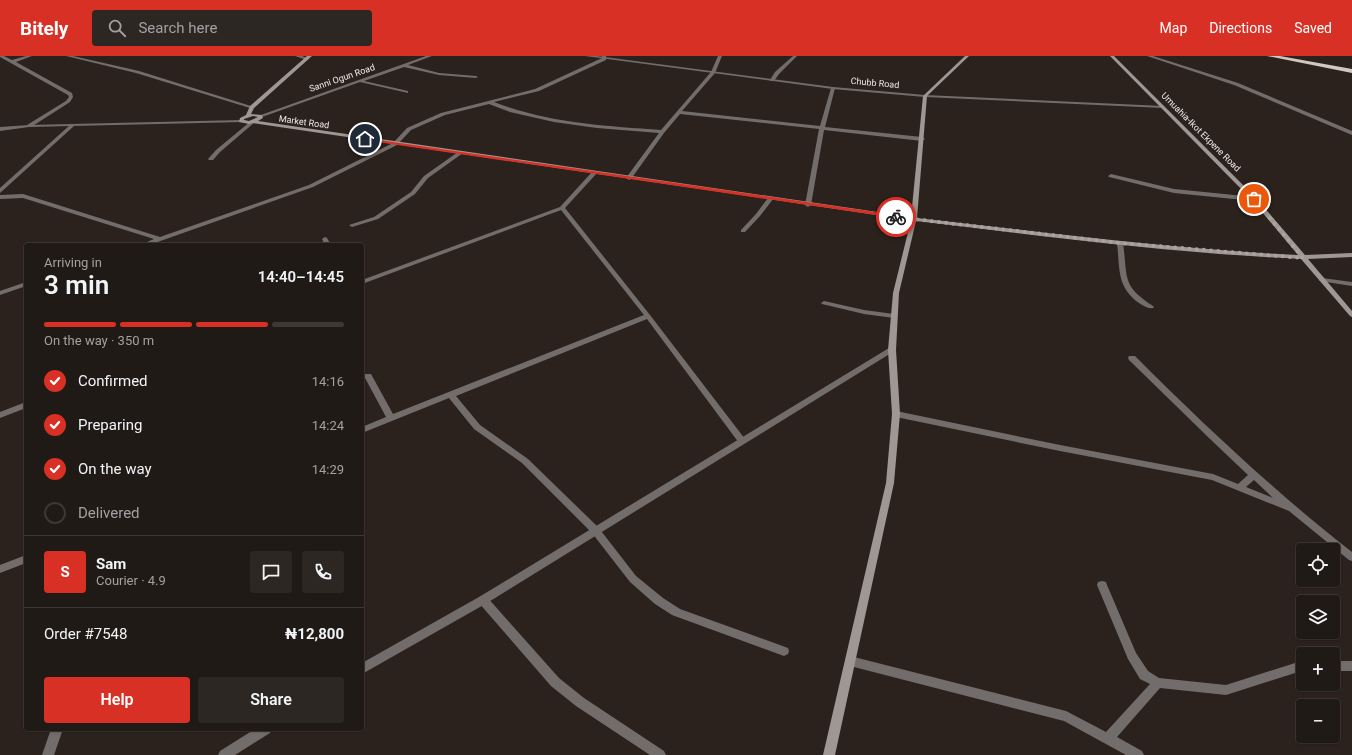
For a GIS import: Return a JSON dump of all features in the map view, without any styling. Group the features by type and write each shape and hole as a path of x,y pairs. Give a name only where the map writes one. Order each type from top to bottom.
{"highway":[{"path":"1270,56 1352,71"}],"main road":[{"path":"829,755 890,484 896,414 892,350 894,316 896,294 914,219 925,96 967,56"},
{"name":"Umuahia-Ikot Ekpene Road","path":"1112,56 1254,199 1352,315"},
{"path":"248,116 252,107 309,57"},
{"path":"241,121 242,118 248,116 260,116 262,118 254,122"},
{"name":"Market Road","path":"241,121 808,205 914,219 1120,243 1303,258 1352,255"}],"street":[{"path":"1,56 70,94 71,97 68,102 29,126"},
{"path":"12,62 30,56"},
{"path":"68,56 137,72 252,107"},
{"path":"297,56 309,57"},
{"name":"Sanni Ogun Road","path":"260,116 430,56"},
{"name":"Chubb Road","path":"587,56 834,88 925,96 1163,107"},
{"path":"629,178 662,132 713,72 720,56"},
{"path":"772,80 777,73 795,56"},
{"path":"1149,56 1236,84 1352,133"},
{"path":"150,243 311,186 395,144 409,129 423,122 454,110 491,103 537,90 604,58"},
{"path":"403,65 431,74 476,76"},
{"path":"359,81 406,92"},
{"path":"808,205 822,128 834,88"},
{"path":"491,103 539,120 662,132"},
{"path":"679,112 922,139"},
{"path":"0,130 29,126 241,121"},
{"path":"211,159 218,151 254,122"},
{"path":"0,191 72,126"},
{"path":"352,225 376,218 413,193 426,177 460,153"},
{"path":"364,281 562,208 594,173"},
{"path":"1111,176 1174,191 1254,199"},
{"path":"0,197 23,196 160,240"},
{"path":"743,231 770,199"},
{"path":"562,208 648,316 742,441"},
{"path":"1120,243 1124,283 1133,297 1151,307"},
{"path":"1322,280 1352,284"},
{"path":"0,293 24,285"},
{"path":"824,303 864,312 894,316"},
{"path":"364,429 648,316"},
{"path":"364,665 484,600 595,530 892,350"},
{"path":"1132,358 1202,427 1290,508 1352,557"},
{"path":"368,376 391,418"},
{"path":"450,394 477,427 525,460 595,530 633,579 659,601 676,612 704,624 784,651"},
{"path":"0,415 24,406"},
{"path":"896,414 1060,448 1213,477 1290,508"},
{"path":"1240,487 1254,475"},
{"path":"0,569 24,560"},
{"path":"1102,585 1132,656 1144,674 1158,683 1226,690 1296,668"},
{"path":"484,600 555,682 580,702 660,755"},
{"path":"850,661 1066,716 1138,755"},
{"path":"1340,666 1352,666"},
{"path":"1108,738 1158,683"},
{"path":"48,755 56,731"},
{"path":"224,755 263,731"}],"way so far":[{"path":"896,217 1120,243 1303,258 1254,199"}],"route":[{"path":"365,139 896,217"}]}
